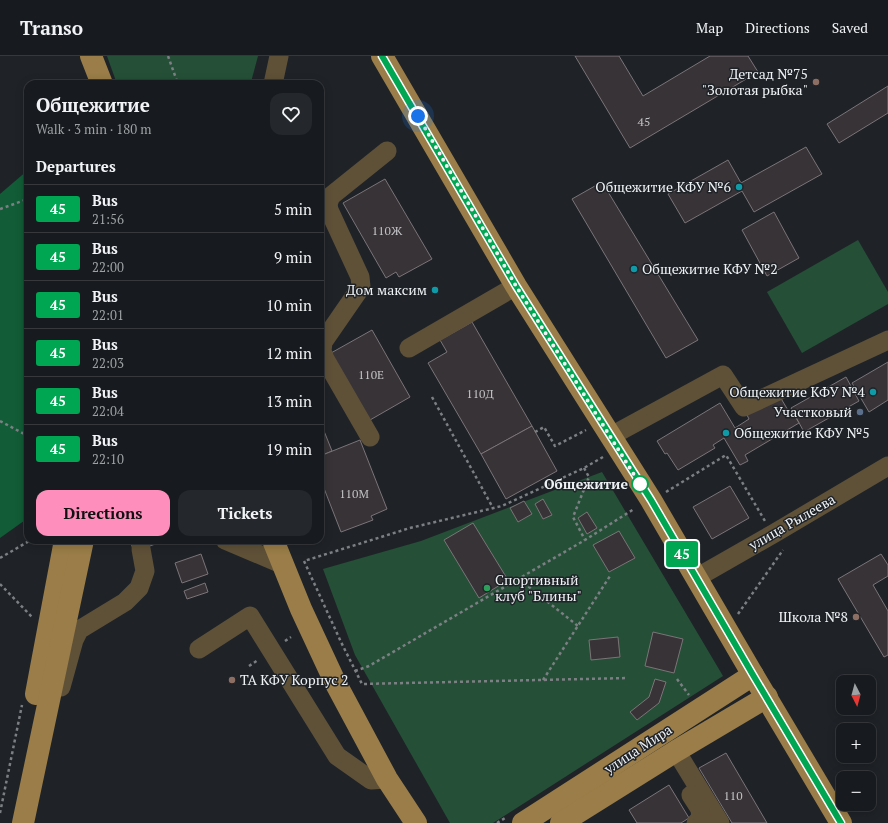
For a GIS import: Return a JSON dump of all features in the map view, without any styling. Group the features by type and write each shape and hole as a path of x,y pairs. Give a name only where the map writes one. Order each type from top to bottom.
{"main road":[{"path":"83,56 90,80"},
{"path":"91,56 100,80"},
{"path":"382,56 516,286 605,444 696,578 841,823"},
{"path":"11,823 65,544"},
{"path":"23,823 82,544"},
{"path":"275,544 301,609 335,682 387,779 416,823"},
{"name":"улица Мира","path":"523,823 753,675"},
{"name":"улица Мира","path":"561,823 672,753 767,698"}],"street":[{"path":"274,80 279,56"},
{"path":"324,341 361,287 360,277 329,210 328,204 331,196 387,151"},
{"path":"409,348 516,286"},
{"path":"605,444 723,375 744,407 888,340"},
{"path":"324,356 370,437"},
{"name":"улица Рылеева","path":"696,578 888,466"},
{"path":"234,544 284,565"},
{"path":"42,735 60,690 76,634 83,626 125,602 139,588 145,571 141,549"},
{"path":"199,649 250,616 337,756 371,780 387,779"},
{"path":"672,753 700,809 701,818 696,823"},
{"path":"672,753 720,823"}],"path":[{"path":"168,56 177,80"},
{"path":"0,209 24,200"},
{"path":"432,397 493,508"},
{"path":"0,420 24,434"},
{"path":"535,432 544,427 555,446 586,430 589,435"},
{"path":"605,444 603,457 584,468 502,506 410,528 304,561 362,684 628,678"},
{"path":"664,493 726,454 767,524"},
{"path":"584,468 589,477 573,517 585,540"},
{"path":"355,671 369,666 635,510 631,503"},
{"path":"0,558 24,544"},
{"path":"735,618 783,550"},
{"path":"543,680 610,576"},
{"path":"519,579 578,626"},
{"path":"0,584 34,620"},
{"path":"249,666 256,662"}],"green space":[{"path":"107,56 258,56 252,80 116,80"},
{"path":"24,173 24,521 0,538 0,194"},
{"path":"858,240 888,292 888,304 802,353 767,292"},
{"path":"602,472 723,676 493,823 450,823 355,655 323,569 421,541"}],"building":[{"path":"575,56 619,56 643,96 710,56 748,56 758,72 630,148"},
{"path":"888,86 888,113 839,143 827,124"},
{"name":"Общежитие КФУ №6","path":"806,147 822,174 754,212 742,191 685,223 668,194 728,160 741,183"},
{"path":"385,179 432,259 399,277 396,272 386,278 343,203"},
{"name":"Общежитие КФУ №2","path":"602,182 698,340 666,358 572,199"},
{"path":"774,212 799,258 767,276 742,230"},
{"path":"472,322 532,426 481,454 428,363 447,352 440,340"},
{"path":"372,330 410,397 370,420 331,353"},
{"name":"Общежитие КФУ №4","path":"888,362 888,400 869,412 852,383"},
{"path":"846,377 859,401 804,432 791,408"},
{"name":"Общежитие КФУ №5","path":"779,395 789,412 791,410 799,423 745,455 748,461 740,465 724,438 713,445 715,448 678,470 657,441 720,403 735,428 749,419 747,415"},
{"path":"532,426 557,471 506,499 481,454"},
{"path":"324,431 332,451 324,454"},
{"path":"360,440 387,509 371,516 373,520 341,532 324,488 324,454"},
{"path":"730,486 749,518 712,539 693,507"},
{"path":"543,499 552,515 543,519 535,504"},
{"path":"524,501 532,514 518,522 510,508"},
{"path":"587,512 597,528 587,534 578,518"},
{"path":"473,523 508,580 479,598 444,540"},
{"path":"619,531 635,558 609,572 593,545"},
{"path":"131,544 155,544 134,552"},
{"path":"201,554 208,574 182,583 175,563"},
{"path":"881,554 888,565 888,576 873,585 888,611 888,655 884,657 838,579"},
{"path":"205,583 208,592 187,599 184,591"},
{"path":"653,632 683,639 674,673 645,666"},
{"path":"618,637 620,657 591,660 589,640"},
{"path":"655,679 666,682 659,703 637,720 630,712 649,697"},
{"path":"726,753 767,823 732,823 699,768"},
{"path":"669,785 689,818 681,823 637,823 629,810"}],"bus line":[{"name":"45","path":"382,56 516,286 651,500 841,823"}],"place":[{"name":"Детсад №75 \"Золотая рыбка\"","path":"816,82"},
{"name":"Общежитие КФУ №6","path":"739,187"},
{"name":"Общежитие КФУ №2","path":"634,269"},
{"name":"Дом максим","path":"435,290"},
{"name":"Общежитие КФУ №4","path":"873,392"},
{"name":"Участковый","path":"860,412"},
{"name":"Общежитие КФУ №5","path":"726,433"},
{"name":"Общежитие","path":"640,484"},
{"name":"Спортивный клуб \"Блины\"","path":"487,588"},
{"name":"Школа №8","path":"856,617"},
{"name":"ТА КФУ Корпус 2","path":"232,680"}],"route":[{"path":"418,116 516,286 643,489 640,484"}]}
